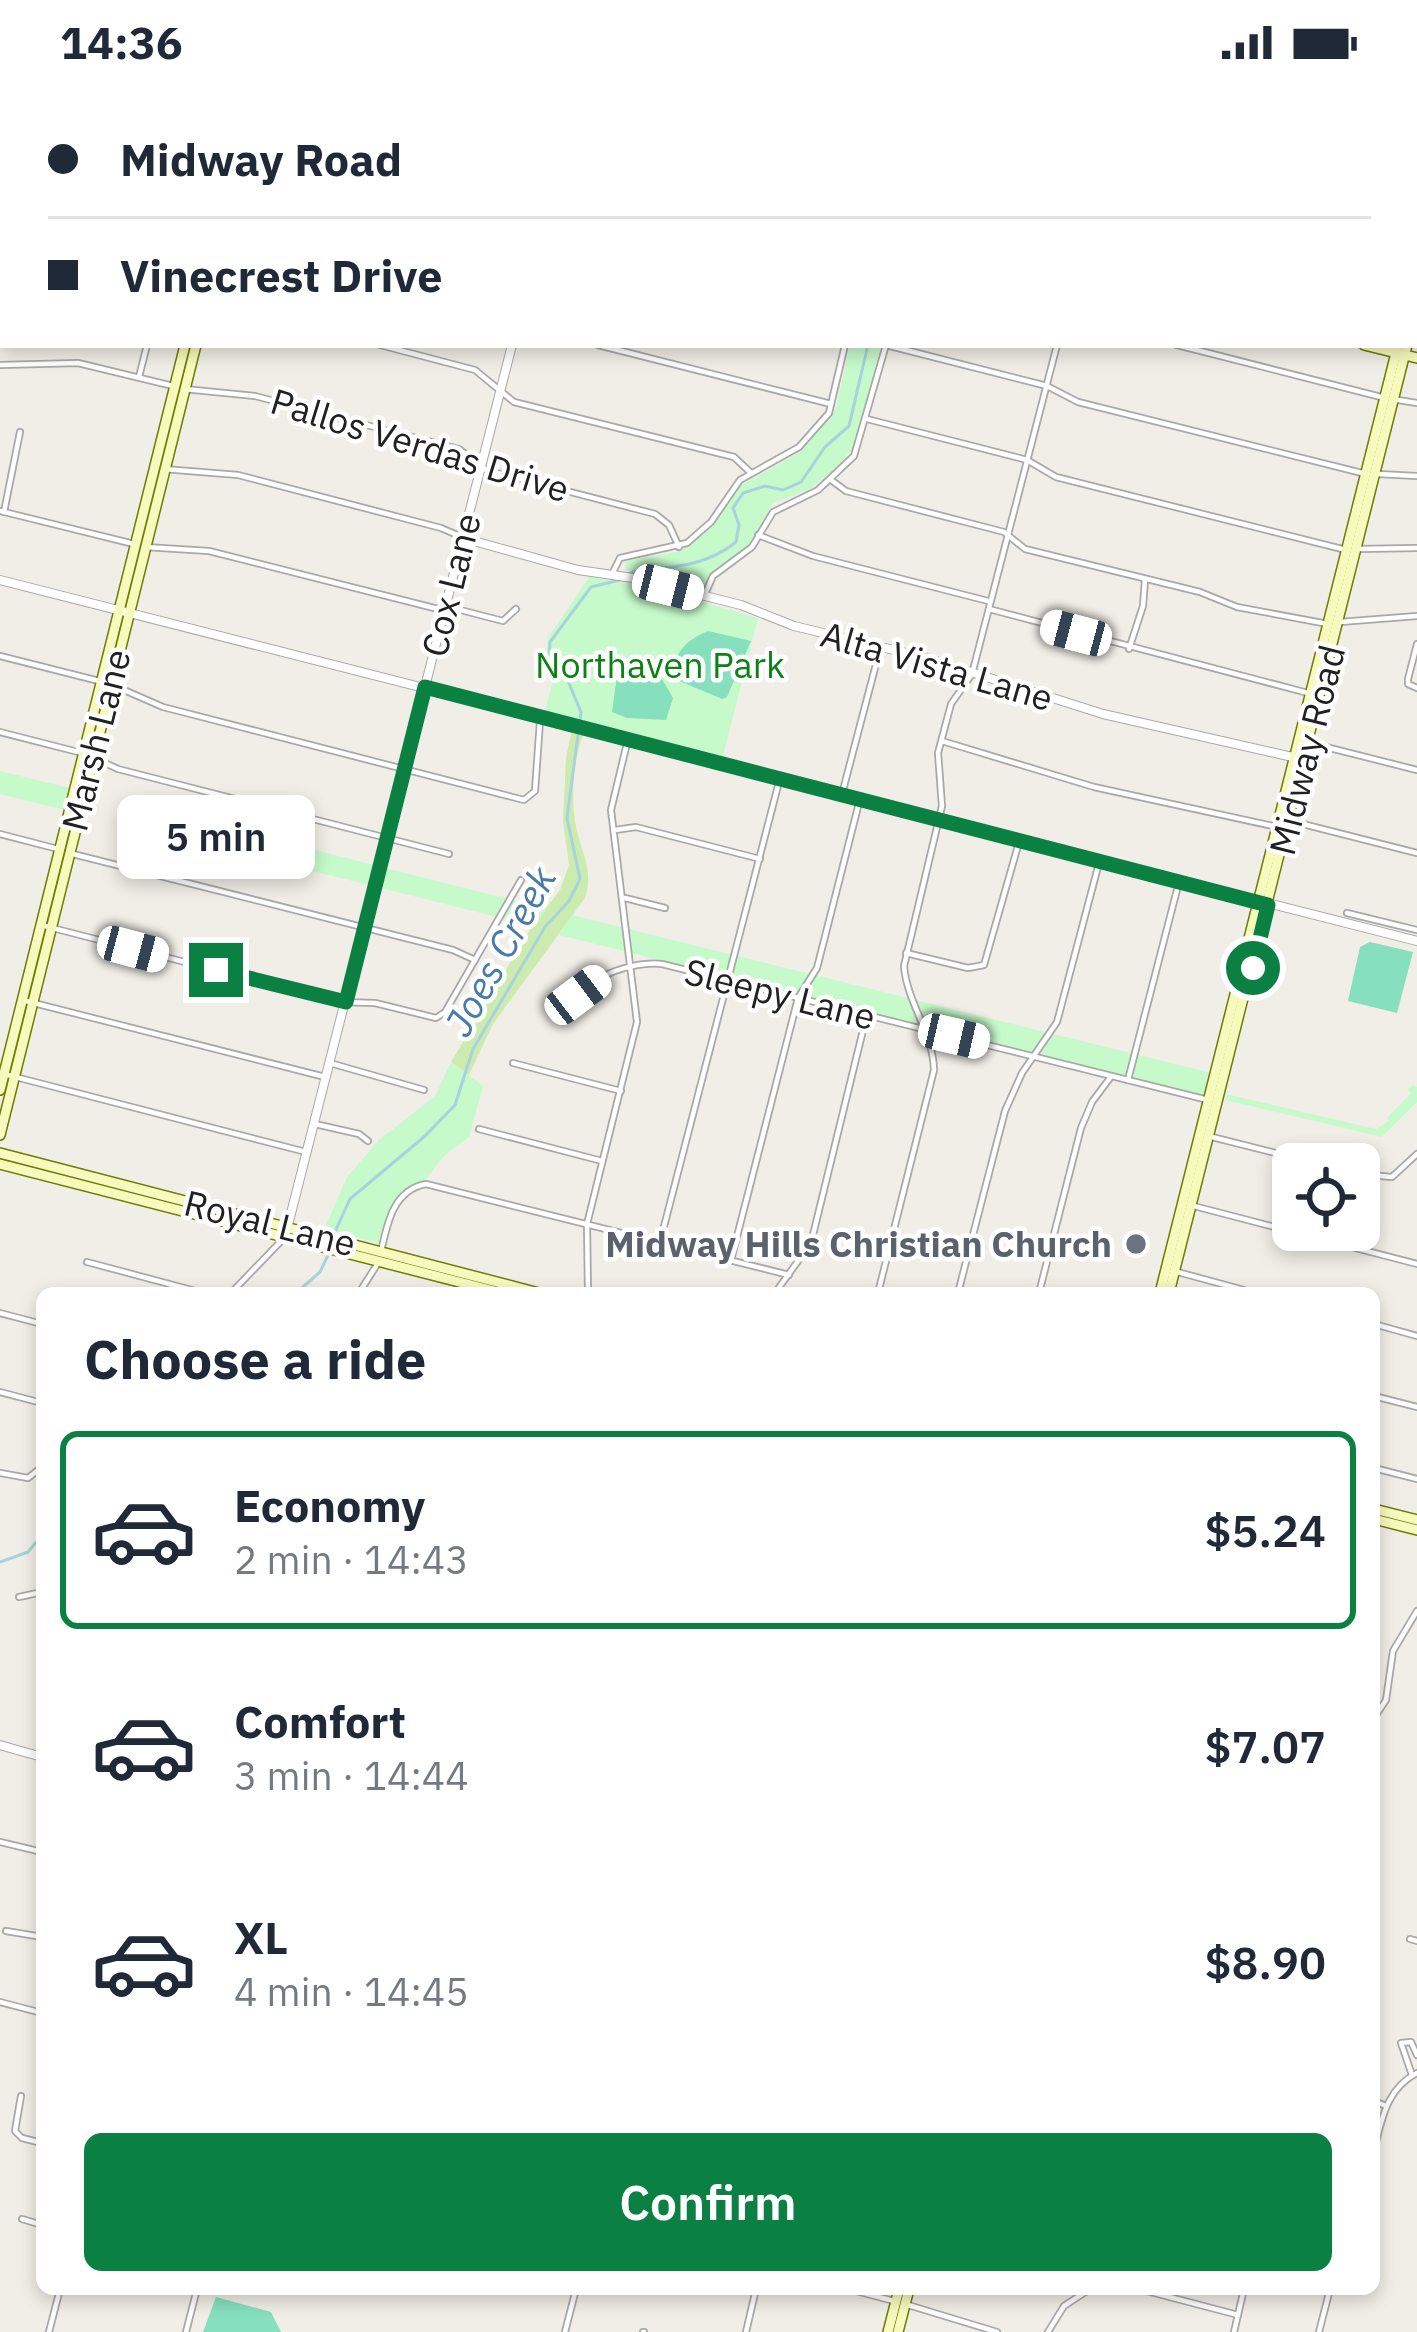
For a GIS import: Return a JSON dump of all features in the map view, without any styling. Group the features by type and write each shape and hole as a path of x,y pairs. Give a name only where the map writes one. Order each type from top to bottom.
{"main road":[{"name":"Marsh Lane","path":"0,1135 9,1076 179,388 185,348"},
{"name":"Marsh Lane","path":"179,388 195,348"},
{"name":"Midway Road","path":"1166,1287 1389,398 1406,348"},
{"path":"1406,348 1417,358"},
{"name":"Midway Road","path":"1205,1135 1209,1100 1264,904"},
{"name":"Marsh Lane","path":"0,1090 9,1076"},
{"name":"Royal Lane","path":"0,1153 482,1287"},
{"name":"Royal Lane","path":"0,1164 102,1185"},
{"name":"Royal Lane","path":"380,1257 512,1287"},
{"path":"1380,1511 1417,1520"},
{"path":"1380,1521 1417,1530"},
{"path":"898,2332 899,2295"},
{"path":"888,2332 905,2295"}],"street":[{"path":"139,377 146,348"},
{"path":"391,348 475,370 514,402 734,458 750,472"},
{"name":"Cox Lane","path":"236,1287 286,1232 511,348"},
{"path":"610,348 833,405"},
{"path":"614,575 620,558 679,547 703,531 730,491 750,472 791,453 833,405 844,348"},
{"path":"704,596 713,576 743,556 767,517 809,496 854,456 885,348"},
{"path":"898,348 1047,386 1078,402 1370,474 1417,476"},
{"path":"880,1287 932,1082 933,1057 905,981 906,953 943,795 938,760 952,704 972,674 1056,348"},
{"path":"1189,348 1417,403"},
{"name":"Pallos Verdas Drive","path":"0,365 78,363 179,388 256,396 459,449 486,470 655,514 669,525 679,547"},
{"path":"867,418 1027,460 1056,477 1351,550 1417,548"},
{"path":"20,432 2,511 139,545 209,551 503,620 516,609"},
{"name":"Alta Vista Lane","path":"158,468 238,475 578,570 633,578 741,605 794,626 1159,729 1299,758"},
{"path":"831,480 846,491 1008,535 1025,549 1200,592 1237,607 1333,623 1417,616"},
{"path":"758,535 813,556 1129,649 1315,695"},
{"path":"1129,649 1143,606 1144,579"},
{"path":"0,580 1264,904 1417,930"},
{"path":"1417,644 1408,679 1417,688"},
{"path":"842,794 880,647"},
{"path":"0,656 105,682 171,709 528,800 535,791 542,717"},
{"path":"0,732 87,754 118,769 448,854"},
{"path":"588,1287 587,1224 637,1022 611,803 628,739"},
{"path":"942,741 1094,787 1417,853"},
{"path":"1304,741 1417,770"},
{"path":"660,1242 780,778"},
{"path":"731,1260 798,998 815,971 860,799"},
{"path":"615,830 637,827 760,860"},
{"path":"0,834 453,950 475,960"},
{"path":"906,953 968,968 985,965 1019,840"},
{"path":"960,1287 1005,1111 1016,1083 1057,1022 1099,861"},
{"path":"46,926 346,1002 363,1001 436,1018 445,1012 520,880"},
{"path":"1128,1080 1179,882"},
{"path":"625,898 665,908"},
{"path":"1347,913 1417,941"},
{"name":"Sleepy Lane","path":"567,997 609,974 653,963 1209,1100"},
{"path":"27,1001 326,1078"},
{"path":"779,1287 814,1235 867,1015"},
{"path":"330,1063 424,1090"},
{"path":"513,1063 621,1091"},
{"path":"9,1076 308,1153"},
{"path":"1041,1287 1086,1115 1112,1076"},
{"path":"315,1124 359,1134 368,1141"},
{"path":"479,1130 603,1161"},
{"path":"1205,1135 1272,1152"},
{"path":"1380,1178 1387,1179 1417,1154"},
{"path":"362,1287 380,1257 393,1210 420,1184 788,1275"},
{"path":"1187,1204 1417,1264"},
{"path":"87,1262 181,1287"},
{"path":"1170,1270 1234,1287"},
{"path":"0,1312 36,1322"},
{"path":"1380,1326 1417,1336"},
{"path":"0,1392 36,1401"},
{"path":"1380,1398 1417,1407"},
{"path":"1380,1470 1417,1479"},
{"path":"0,1473 28,1478 36,1472"},
{"path":"20,1597 36,1593"},
{"path":"1380,1709 1386,1700 1393,1652 1417,1611"},
{"path":"0,1745 36,1754"},
{"path":"0,1842 36,1851"},
{"path":"6,1931 36,1935"},
{"path":"0,2002 36,2011"},
{"path":"1380,2126 1385,2106 1414,2074 1401,2043 1411,2042 1417,2055"},
{"path":"21,2096 15,2131 36,2142"},
{"path":"1380,2104 1385,2106"},
{"path":"22,2219 36,2222"},
{"path":"49,2332 58,2295"},
{"path":"186,2332 195,2295"},
{"path":"565,2332 574,2295"},
{"path":"746,2332 755,2295"},
{"path":"870,2295 997,2332"},
{"path":"1048,2332 1064,2306 1079,2295"},
{"path":"1162,2295 1238,2315"},
{"path":"1234,2332 1243,2295"},
{"path":"1319,2332 1328,2295"}],"green space":[{"path":"849,348 880,348 856,444 836,469 808,490 773,503 746,549 713,571 701,589 625,570 626,561 681,551 720,517 736,488 797,454 836,408"},
{"name":"Northaven Park","path":"589,577 643,585 758,618 723,756 545,711 555,672 546,662 548,638"},
{"path":"708,631 751,641 722,699 670,677 682,648"},
{"path":"634,663 654,671 673,698 666,720 627,718 612,712 618,669"},
{"path":"572,730 584,733 575,765 573,799 588,888 493,1024 469,1075 451,1062 532,926 560,890 569,865 563,821"},
{"path":"0,771 70,788 65,810 0,794"},
{"path":"150,808 547,909 533,926 145,829"},
{"path":"572,915 1211,1073 1204,1095 559,935"},
{"path":"1370,942 1413,952 1397,1013 1348,1001 1360,947"},
{"path":"451,1062 483,1086 469,1137 445,1155 424,1181 398,1196 379,1243 324,1230 347,1177 379,1140 435,1096"},
{"path":"1413,1085 1417,1102 1382,1137 1225,1100 1226,1094 1376,1129 1389,1121"},
{"path":"216,2297 271,2312 281,2332 203,2332"}],"waterway":[{"name":"Joes Creek","path":"627,575 694,563 723,551 736,542 739,525 733,508 743,493 765,486 783,490 801,482 825,447 849,426 867,348"},
{"name":"Joes Creek","path":"334,1234 350,1199 455,1105 473,1049 545,927 569,901 580,879 567,818 581,712 563,669 549,657 550,642 591,587 620,580"},
{"name":"Joes Creek","path":"303,1287 320,1272 328,1255"},
{"name":"Joes Creek","path":"0,1562 28,1552 36,1542"}],"place":[{"name":"Midway Hills Christian Church","path":"1136,1244"}],"route":[{"path":"216,970 346,1002 425,687 1268,905 1253,968"}]}
